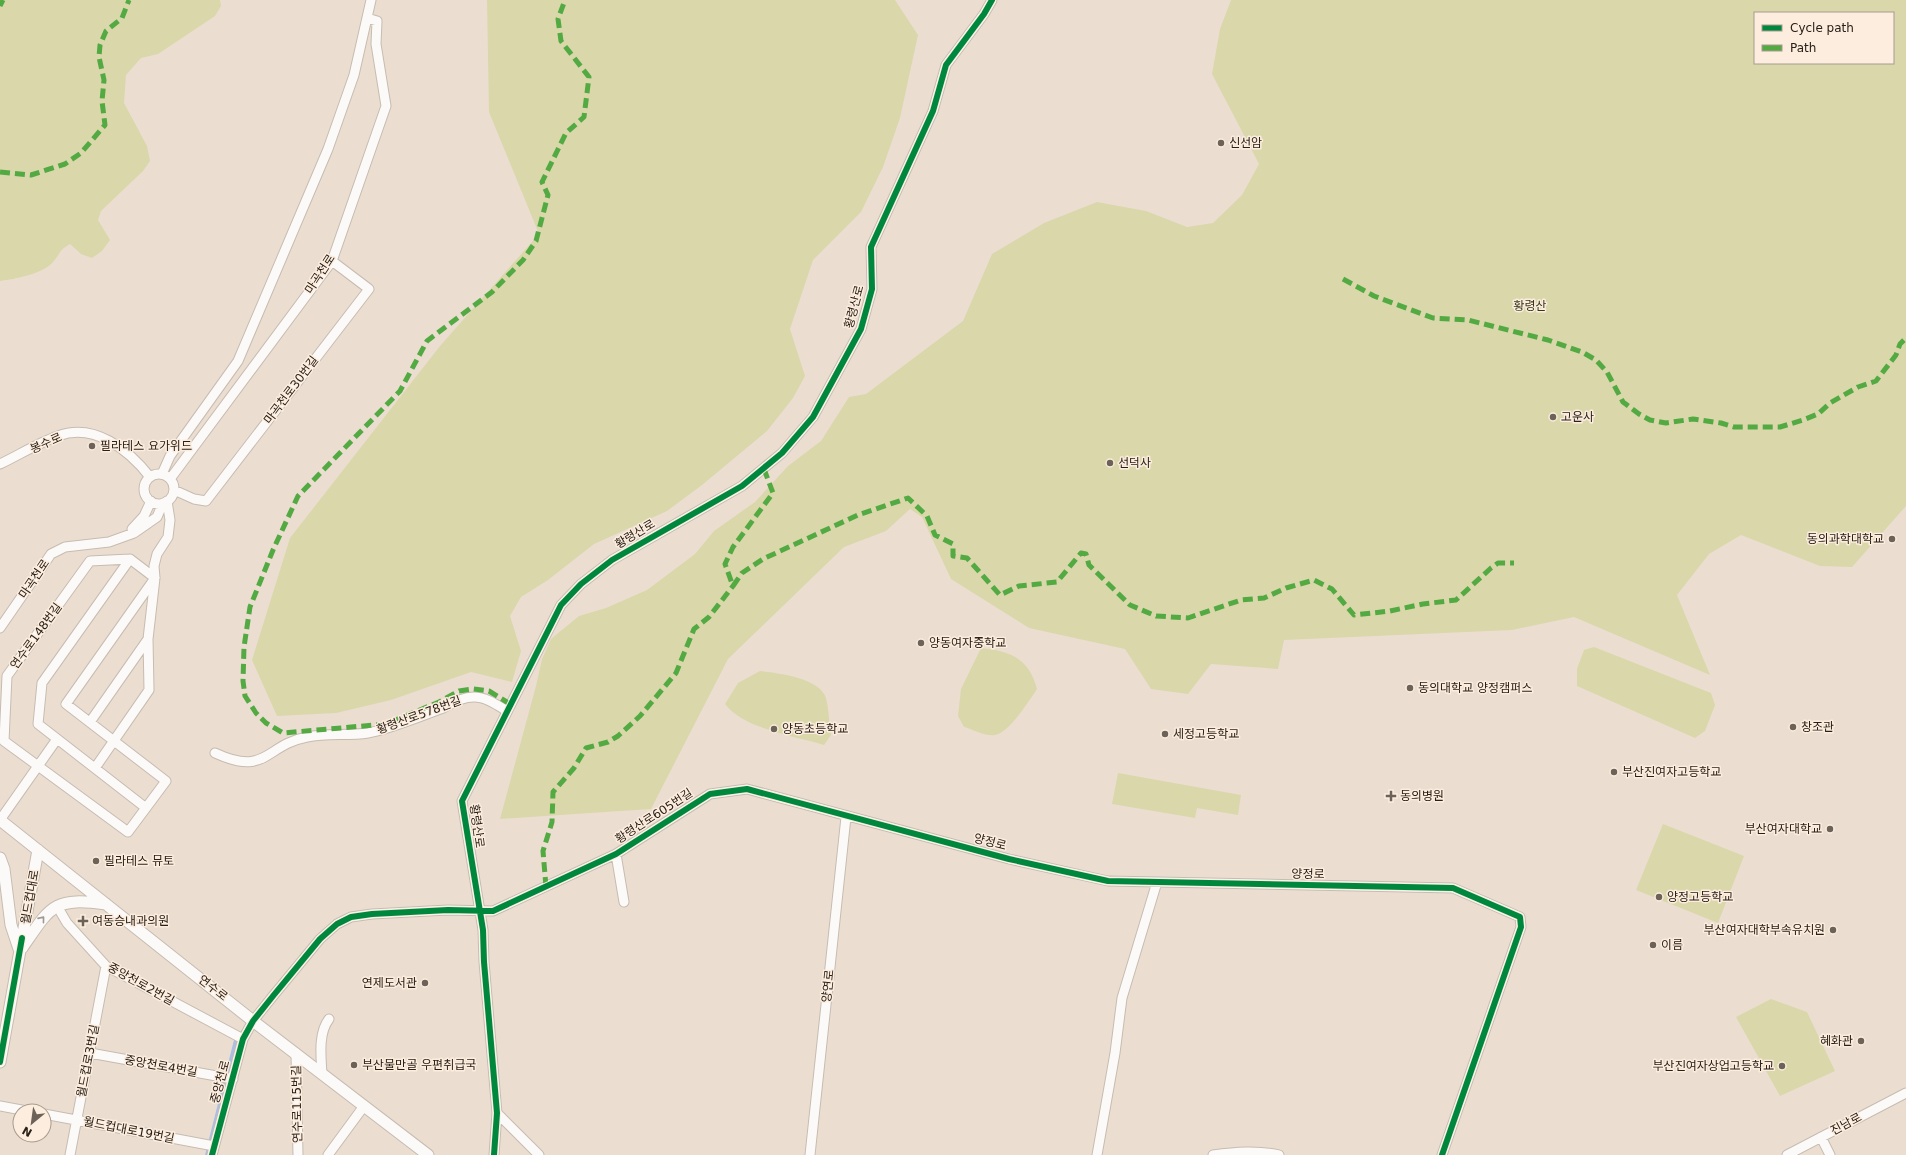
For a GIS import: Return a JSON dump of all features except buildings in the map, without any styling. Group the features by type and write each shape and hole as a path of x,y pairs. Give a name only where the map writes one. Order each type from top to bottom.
{"main road":[{"name":"연수로","path":"0,820 253,1020 428,1155"},
{"name":"월드컵대로","path":"0,1062 38,850"},
{"path":"0,858 4,869 12,925 20,952"},
{"path":"20,952 44,917 54,907 67,902 84,901 106,904"}],"street":[{"path":"166,477 170,456 238,361 328,149 354,75 371,0"},
{"name":"황령산로","path":"494,1155 497,1113 481,911 469,852 462,801 561,605 581,584 612,560 742,486 782,453 813,417 861,330 872,289 871,247 933,111 946,65 992,0"},
{"name":"마곡천로","path":"166,477 332,261 386,106 376,44 377,22 367,18"},
{"name":"마곡천로30번길","path":"174,490 194,499 206,501 368,289 332,261"},
{"name":"봉수로","path":"0,464 59,435 80,431 102,436 126,451 140,464 150,477"},
{"path":"95,768 149,690 148,639 155,578 154,566 157,554 168,537 170,520 165,502 151,501 146,496 144,489 145,482 156,474 166,477 173,482 174,490"},
{"name":"마곡천로","path":"0,628 51,554 65,547 109,542 126,536 152,522 157,517 165,502 172,496 174,490"},
{"name":"마곡천로","path":"126,536 144,516 151,501"},
{"path":"87,545 90,561 130,559 155,578"},
{"path":"130,559 42,683 38,724 146,808"},
{"name":"연수로148번길","path":"90,561 7,676 3,686 4,741 128,832 166,780 66,704 155,578"},
{"path":"90,722 148,639"},
{"name":"황령산로578번길","path":"215,753 230,760 250,763 267,756 292,742 307,737 369,733 443,708 463,698 475,697 488,700 507,711"},
{"path":"0,820 57,739"},
{"name":"황령산로605번길","path":"253,1020 320,939 337,924 351,917 448,910 493,911 616,854 710,794 747,789 846,817"},
{"name":"양정로","path":"846,817 1009,859 1108,881 1453,888 1520,917 1521,927 1442,1155"},
{"name":"양연로","path":"810,1155 846,817"},
{"path":"616,854 624,902"},
{"path":"1097,1155 1115,1053 1122,998 1157,882"},
{"name":"중앙천로2번길","path":"57,906 67,923 106,966 243,1040"},
{"name":"월드컵로3번길","path":"70,1155 106,966"},
{"path":"322,1074 322,1034 329,1019"},
{"name":"중앙천로","path":"214,1152 243,1040 253,1020"},
{"name":"중앙천로4번길","path":"90,1053 233,1079"},
{"name":"연수로115번길","path":"296,1053 298,1155"},
{"name":"진남로","path":"1787,1155 1906,1093"},
{"path":"0,1106 12,1108"},
{"path":"328,1155 364,1106"},
{"path":"497,1113 539,1155"},
{"name":"월드컵대로19번길","path":"52,1116 214,1152"},
{"path":"1821,1137 1830,1155"},
{"path":"1213,1155 1264,1152 1279,1155"}],"green space":[{"path":"0,0 220,0 221,6 215,16 158,54 141,58 126,75 124,103 147,146 150,161 143,171 101,211 98,220 110,240 102,251 92,258 81,254 70,244 61,250 53,262 43,270 21,277 0,281"},
{"path":"487,0 895,0 918,35 900,118 883,167 861,212 813,260 790,329 805,376 793,398 767,431 702,485 667,511 594,544 548,580 521,597 510,616 521,651 512,682 471,672 391,700 336,713 277,716 252,660 290,538 440,346 539,234 489,112"},
{"name":"황령산","path":"1231,0 1906,0 1906,506 1852,567 1820,566 1741,535 1709,554 1677,595 1710,675 1574,617 1512,630 1284,640 1278,669 1211,664 1188,694 1151,689 1125,649 1029,628 951,579 922,517 910,509 886,531 844,547 728,659 651,809 500,819 542,659 551,639 579,616 606,608 647,590 695,554 714,531 755,502 788,466 821,441 849,397 866,394 963,321 992,254 1044,223 1097,202 1146,211 1187,227 1213,223 1242,195 1259,164 1212,74 1220,29"},
{"path":"1594,647 1711,693 1715,705 1705,731 1695,738 1577,686 1577,669 1584,650"},
{"path":"981,648 1001,651 1017,658 1029,670 1037,689 1012,723 1006,729 995,735 983,734 964,727 958,716 961,689"},
{"path":"760,671 798,678 807,681 822,691 826,698 831,735 824,745 757,726 733,713 725,704 738,683"},
{"path":"1118,773 1241,795 1238,815 1197,808 1195,818 1112,804"},
{"path":"1663,824 1744,856 1718,923 1636,890"},
{"path":"1771,999 1807,1012 1835,1071 1780,1096 1736,1017"}],"water":[{"path":"235,1036 246,1038 232,1087 217,1155 205,1155"}],"marked path":[{"path":"0,6 3,0"},
{"path":"0,172 31,175 65,164 81,153 105,125 102,101 104,80 99,57 100,45 106,31 122,18 129,0"},
{"path":"510,704 489,691 473,689 459,691 439,702 386,724 283,733 266,723 256,713 245,696 243,681 244,647 250,607 273,550 298,496 400,391 427,341 492,292 523,260 536,241 548,195 542,182 566,133 584,117 589,77 561,41 558,19 565,0"},
{"path":"1343,279 1374,296 1433,318 1468,320 1548,340 1582,352 1596,360 1607,372 1623,402 1650,420 1666,423 1693,419 1721,423 1734,427 1780,427 1803,420 1818,414 1830,403 1858,387 1876,381 1896,355 1900,344 1906,338"},
{"path":"764,469 773,493 733,547 725,564 733,586 742,573 763,559 858,515 908,498 927,516 935,535 953,544 953,556 967,558 1000,595 1019,586 1057,582 1081,553 1086,554 1089,565 1130,605 1156,616 1188,618 1241,600 1264,598 1286,588 1314,580 1332,589 1354,615 1390,611 1423,604 1456,600 1498,563 1514,563"},
{"path":"546,887 543,851 552,822 553,792 574,768 586,748 608,742 618,736 640,716 676,673 694,629 709,617 733,586"}],"cycle path":[{"path":"494,1155 497,1113 484,962 483,930 462,801 561,605 581,584 612,560 742,486 782,453 813,417 861,329 872,289 871,247 933,111 946,65 984,14 992,0"},
{"path":"212,1155 243,1039 253,1021 273,996 320,939 337,924 351,917 372,914 448,910 493,911 616,854 710,794 747,789 1009,859 1108,881 1453,888 1520,917 1521,927 1442,1155"},
{"path":"0,1062 22,938"}],"place":[{"name":"신선암","path":"1221,143"},
{"name":"고운사","path":"1553,417"},
{"name":"필라테스 요가위드","path":"92,446"},
{"name":"선덕사","path":"1110,463"},
{"name":"동의과학대학교","path":"1892,539"},
{"name":"양동여자중학교","path":"921,643"},
{"name":"동의대학교 양정캠퍼스","path":"1410,688"},
{"name":"창조관","path":"1793,727"},
{"name":"양동초등학교","path":"774,729"},
{"name":"세정고등학교","path":"1165,734"},
{"name":"부산진여자고등학교","path":"1614,772"},
{"name":"동의병원","path":"1391,796"},
{"name":"부산여자대학교","path":"1830,829"},
{"name":"필라테스 뮤토","path":"96,861"},
{"name":"양정고등학교","path":"1659,897"},
{"name":"여동승내과의원","path":"83,921"},
{"name":"부산여자대학부속유치원","path":"1833,930"},
{"name":"이름","path":"1653,945"},
{"name":"연제도서관","path":"425,983"},
{"name":"혜화관","path":"1861,1041"},
{"name":"부산물만골 우편취급국","path":"354,1065"},
{"name":"부산진여자상업고등학교","path":"1782,1066"}]}
